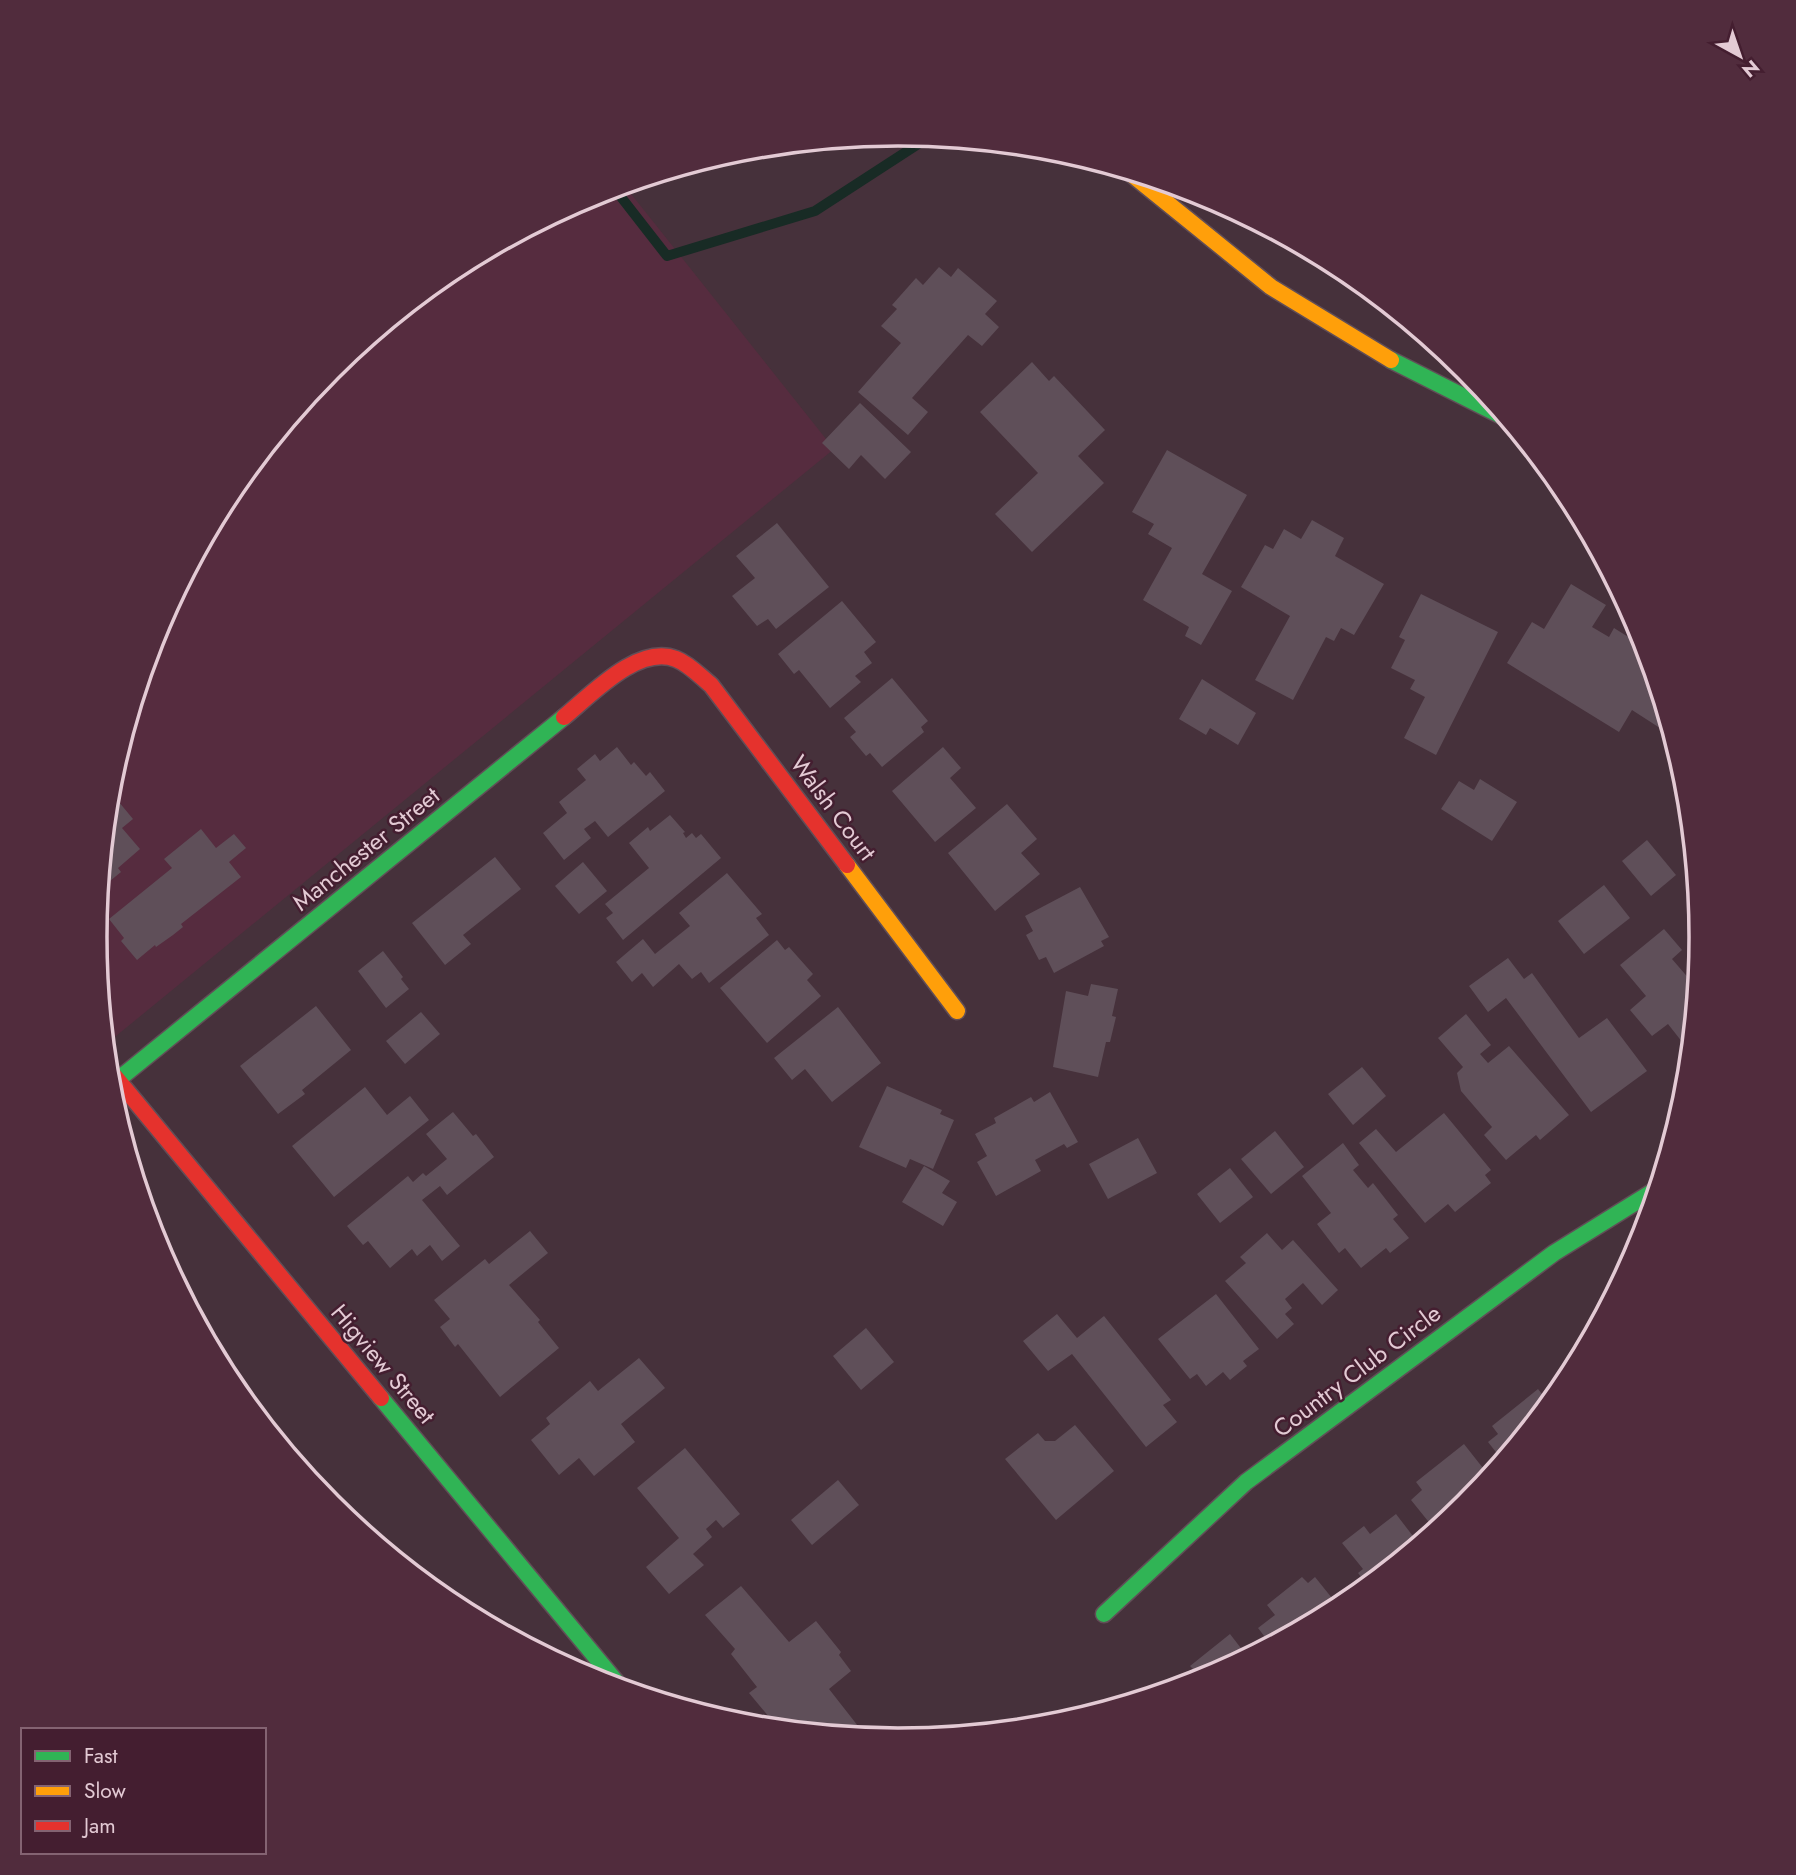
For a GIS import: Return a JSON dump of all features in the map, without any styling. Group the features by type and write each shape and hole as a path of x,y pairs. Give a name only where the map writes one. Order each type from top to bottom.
{"street":[{"path":"1147,186 1271,287 1400,366 1485,408"},
{"name":"Walsh Court","path":"656,654 677,658 711,685 957,1010"},
{"name":"Manchester Street","path":"119,1072 631,663 656,654"},
{"name":"Higview Street","path":"122,1091 610,1675"},
{"name":"Country Club Circle","path":"1104,1615 1246,1482 1555,1252 1645,1196"}],"shaded area":[{"path":"630,193 834,449 114,1038 108,989 107,937 108,886 114,834 134,733 167,635 213,542 270,456 339,378 416,310 502,252 595,206"}],"building":[{"path":"939,267 951,277 958,268 997,301 985,314 999,327 982,346 968,335 912,398 928,412 908,435 858,392 901,343 881,326 897,309 892,305 916,278 923,285"},
{"path":"1032,362 1049,381 1054,376 1105,430 1078,456 1104,483 1032,552 995,514 1038,473 980,412"},
{"path":"860,403 911,452 885,479 861,455 849,469 822,443"},
{"path":"1167,450 1247,495 1202,574 1232,591 1201,645 1185,636 1189,627 1143,600 1172,548 1148,534 1154,524 1132,512"},
{"path":"1312,520 1344,538 1335,556 1384,584 1354,635 1341,628 1334,641 1326,637 1293,700 1255,680 1290,616 1241,587 1265,545 1273,549 1284,529 1301,539"},
{"path":"777,523 829,587 776,629 768,619 757,626 732,596 755,578 736,556"},
{"path":"1571,584 1606,605 1592,627 1609,637 1614,628 1630,638 1661,728 1632,710 1619,732 1507,663 1532,622 1544,629"},
{"path":"1421,594 1498,632 1436,755 1404,738 1425,697 1410,689 1415,680 1391,668 1405,640 1399,637"},
{"path":"842,601 876,642 864,652 872,663 855,676 861,682 830,708 799,670 794,674 778,654"},
{"path":"892,678 928,721 921,727 924,732 882,767 870,753 866,756 850,737 856,732 844,718"},
{"path":"1202,679 1256,713 1238,745 1210,728 1206,735 1179,719"},
{"path":"617,747 631,765 634,762 646,776 650,772 665,791 608,837 595,821 584,829 591,838 564,860 543,833 567,813 559,802 586,780 577,769 595,754 600,761"},
{"path":"943,747 961,768 950,778 976,808 935,842 892,791"},
{"path":"1480,779 1517,802 1492,841 1441,809 1459,781 1474,790"},
{"path":"119,802 133,819 122,828 140,849 118,868 121,872 108,882"},
{"path":"1007,804 1037,839 1021,853 1040,874 995,911 948,853"},
{"path":"670,815 685,832 683,833 686,838 692,833 696,838 701,834 721,858 623,940 606,918 613,913 605,904 649,868 629,843 648,827 650,831"},
{"path":"201,829 216,848 234,834 246,848 229,862 241,877 181,924 183,927 173,935 137,960 121,941 124,938 109,919 172,868 164,859"},
{"path":"1647,840 1676,875 1651,896 1622,861"},
{"path":"495,857 521,889 463,935 471,944 445,965 412,923"},
{"path":"583,862 607,891 579,914 555,886"},
{"path":"727,873 762,914 756,918 769,935 709,983 701,972 692,979 679,964 653,987 642,973 632,982 616,962 643,939 655,954 690,926 679,913"},
{"path":"1604,885 1630,918 1584,954 1558,921"},
{"path":"1080,887 1109,937 1101,941 1104,946 1054,973 1046,957 1039,960 1026,935 1033,931 1025,916"},
{"path":"1664,929 1682,950 1672,959 1688,978 1682,1042 1668,1024 1652,1036 1630,1010 1646,996 1620,965"},
{"path":"777,940 785,950 789,947 813,974 807,980 821,996 767,1043 720,988"},
{"path":"383,951 409,989 386,1008 358,971"},
{"path":"1508,958 1524,979 1532,973 1579,1038 1607,1018 1647,1071 1591,1112 1506,998 1488,1012 1469,986"},
{"path":"1091,984 1118,989 1112,1016 1116,1017 1110,1042 1106,1042 1098,1077 1053,1067 1066,991 1088,996"},
{"path":"316,1006 351,1050 302,1090 305,1094 278,1114 240,1066"},
{"path":"838,1007 881,1063 832,1102 805,1069 792,1080 774,1058"},
{"path":"421,1012 440,1034 405,1064 386,1041"},
{"path":"1466,1014 1491,1045 1480,1054 1488,1063 1509,1046 1569,1115 1540,1140 1536,1135 1506,1160 1484,1135 1492,1127 1461,1091 1457,1073 1463,1067 1438,1038"},
{"path":"1362,1067 1386,1096 1353,1125 1328,1094"},
{"path":"887,1086 942,1110 940,1114 954,1120 933,1169 910,1159 906,1168 859,1147"},
{"path":"365,1087 387,1115 410,1096 429,1120 334,1197 292,1146"},
{"path":"1050,1092 1078,1142 1067,1148 1064,1144 1035,1160 1041,1171 996,1196 977,1162 987,1156 975,1134 996,1123 994,1118 1031,1097 1034,1102"},
{"path":"453,1112 473,1136 476,1134 494,1157 447,1195 440,1186 422,1200 460,1246 442,1261 430,1245 417,1256 412,1249 390,1268 368,1241 363,1245 347,1226 408,1176 413,1182 423,1173 426,1176 447,1159 426,1134"},
{"path":"1444,1113 1491,1170 1485,1175 1491,1183 1455,1212 1448,1204 1425,1223 1359,1143 1376,1129 1396,1152"},
{"path":"1275,1131 1304,1167 1271,1194 1241,1159"},
{"path":"1138,1138 1157,1173 1108,1199 1089,1164"},
{"path":"1343,1143 1359,1165 1353,1170 1368,1188 1373,1183 1398,1215 1393,1219 1409,1238 1390,1253 1386,1248 1361,1268 1345,1248 1339,1253 1317,1224 1331,1213 1302,1176"},
{"path":"924,1166 950,1181 942,1193 957,1202 943,1226 902,1202"},
{"path":"1230,1168 1253,1197 1220,1223 1197,1194"},
{"path":"530,1231 548,1253 509,1285 540,1320 538,1322 559,1348 500,1397 458,1344 455,1347 440,1327 450,1319 434,1300 485,1259 489,1264"},
{"path":"1267,1233 1282,1250 1293,1240 1338,1290 1322,1305 1303,1283 1285,1299 1292,1308 1285,1314 1294,1324 1277,1339 1225,1281 1246,1263 1240,1257"},
{"path":"1216,1294 1259,1349 1243,1361 1247,1366 1230,1380 1223,1372 1206,1386 1197,1374 1190,1379 1158,1339"},
{"path":"1057,1314 1077,1338 1104,1316 1171,1400 1163,1405 1177,1422 1146,1447 1072,1354 1048,1371 1023,1341"},
{"path":"866,1328 894,1362 861,1390 833,1356"},
{"path":"639,1358 665,1388 621,1424 635,1442 594,1476 579,1458 559,1475 531,1440 550,1424 546,1418 590,1381 598,1391"},
{"path":"1538,1389 1543,1395 1497,1454 1488,1442 1498,1434 1492,1426"},
{"path":"1075,1425 1114,1471 1056,1520 1005,1459 1038,1433 1045,1441 1055,1441"},
{"path":"1464,1444 1484,1469 1430,1523 1411,1500 1422,1490 1416,1482"},
{"path":"685,1448 740,1514 723,1528 716,1520 706,1529 712,1537 693,1554 704,1565 669,1594 646,1567 679,1538 637,1488"},
{"path":"838,1480 859,1505 812,1545 791,1520"},
{"path":"1396,1514 1414,1537 1362,1578 1358,1573 1363,1569 1342,1543 1364,1526 1370,1534"},
{"path":"1302,1577 1308,1583 1315,1577 1332,1599 1266,1638 1258,1628 1275,1615 1267,1605"},
{"path":"741,1586 789,1642 816,1621 841,1652 839,1655 851,1671 829,1689 858,1726 770,1718 749,1693 757,1687 731,1654 735,1649 705,1615"},
{"path":"1230,1634 1242,1650 1186,1674 1193,1669 1190,1666"}],"waterway":[{"path":"621,197 667,256 815,211 914,147"}],"traffic: fast":[{"path":"1391,360 1485,407"},
{"path":"120,1078 564,717"},
{"path":"1104,1614 1246,1482 1554,1253 1645,1196"},
{"path":"381,1398 610,1675"}],"traffic: slow":[{"path":"1147,186 1271,287 1391,360"},
{"path":"847,865 957,1011"}],"traffic: jam":[{"path":"564,717 601,685 631,665 661,656 681,661 711,685 847,865"},
{"path":"121,1084 381,1398"}]}
